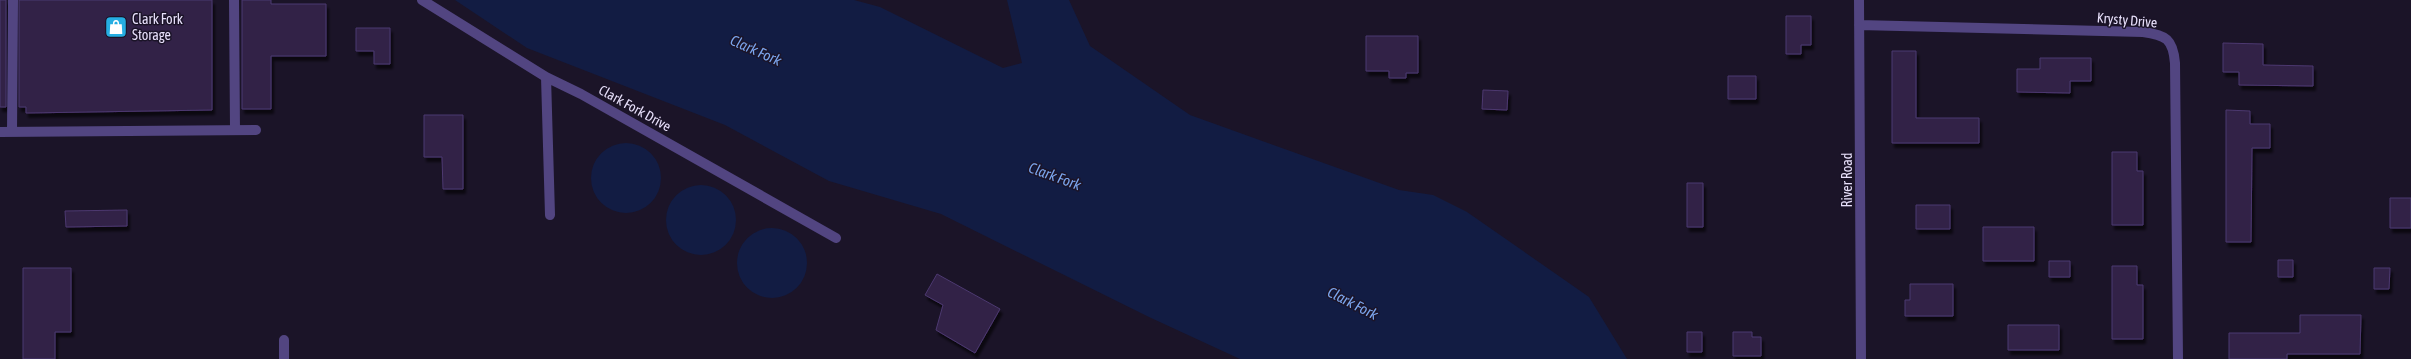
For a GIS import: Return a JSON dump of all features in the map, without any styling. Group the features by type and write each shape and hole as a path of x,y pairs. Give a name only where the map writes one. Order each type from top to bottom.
{"street":[{"path":"12,132 13,0"},
{"path":"234,0 235,130"},
{"name":"Clark Fork Drive","path":"422,0 546,78 588,97 836,238"},
{"name":"River Road","path":"1859,0 1861,359"},
{"name":"Krysty Drive","path":"1859,24 2142,32 2156,34 2167,40 2174,51 2175,63 2178,359"},
{"path":"546,78 550,215"},
{"path":"0,132 256,130"},
{"path":"284,340 284,359"}],"water":[{"name":"Clark Fork","path":"455,0 854,0 880,7 1003,68 1022,63 1007,0 1069,0 1090,46 1190,115 1399,190 1433,195 1467,212 1589,297 1627,359 1240,359 1149,317 941,214 829,181 725,125 527,48"},
{"path":"626,143 639,146 651,153 658,165 661,178 658,191 651,203 639,210 626,213 613,210 601,203 594,191 591,178 594,165 601,153 613,146"},
{"path":"701,185 714,188 726,195 733,207 736,220 733,233 726,245 714,252 701,255 688,252 676,245 669,233 666,220 669,207 676,195 688,188"},
{"path":"772,228 785,231 797,238 804,250 807,263 804,276 797,288 785,295 772,298 759,295 747,288 740,276 737,263 740,250 747,238 759,231"}],"building":[{"path":"0,0 6,0 6,107 0,107"},
{"path":"19,0 212,0 212,110 26,113 26,107 19,107"},
{"path":"242,0 271,0 271,4 326,4 326,56 271,56 271,109 242,109"},
{"path":"1786,16 1811,16 1811,45 1801,45 1801,54 1786,54"},
{"path":"356,28 390,28 390,64 374,64 374,51 356,51"},
{"path":"1366,36 1418,36 1418,73 1406,73 1406,78 1389,78 1389,71 1366,71"},
{"path":"2223,43 2263,44 2263,65 2313,66 2313,86 2239,85 2239,72 2223,72"},
{"path":"1892,51 1916,51 1916,118 1979,118 1979,143 1892,143"},
{"path":"2040,58 2091,58 2091,81 2070,81 2070,93 2017,92 2017,69 2040,69"},
{"path":"1728,76 1756,76 1756,99 1728,99"},
{"path":"1483,90 1508,91 1507,110 1482,109"},
{"path":"2226,110 2250,111 2250,124 2270,124 2270,148 2252,148 2251,242 2226,242"},
{"path":"424,115 463,115 463,189 443,189 442,157 424,157"},
{"path":"2112,152 2137,152 2137,171 2143,171 2143,225 2112,225"},
{"path":"1687,183 1703,183 1703,227 1687,227"},
{"path":"2390,198 2411,198 2411,228 2390,228"},
{"path":"1916,205 1950,205 1950,229 1916,229"},
{"path":"127,210 127,226 66,227 65,211"},
{"path":"1983,227 2034,227 2034,261 1983,261"},
{"path":"2278,260 2293,260 2293,277 2278,277"},
{"path":"2049,261 2070,261 2070,277 2049,277"},
{"path":"2112,266 2137,266 2137,285 2143,285 2143,339 2112,339"},
{"path":"23,268 71,268 71,332 55,332 55,359 23,359"},
{"path":"2374,268 2390,268 2389,289 2374,289"},
{"path":"937,274 1000,309 975,353 936,330 943,305 925,295"},
{"path":"1910,284 1953,284 1953,316 1905,316 1905,300 1910,300"},
{"path":"2300,315 2361,315 2360,354 2287,354 2287,359 2229,359 2229,333 2300,333"},
{"path":"2008,325 2059,325 2059,350 2008,350"},
{"path":"1687,332 1702,332 1702,352 1687,352"},
{"path":"1733,332 1752,332 1752,337 1761,337 1761,356 1733,356"}],"place":[{"name":"Clark Fork Storage","path":"116,27"}]}
